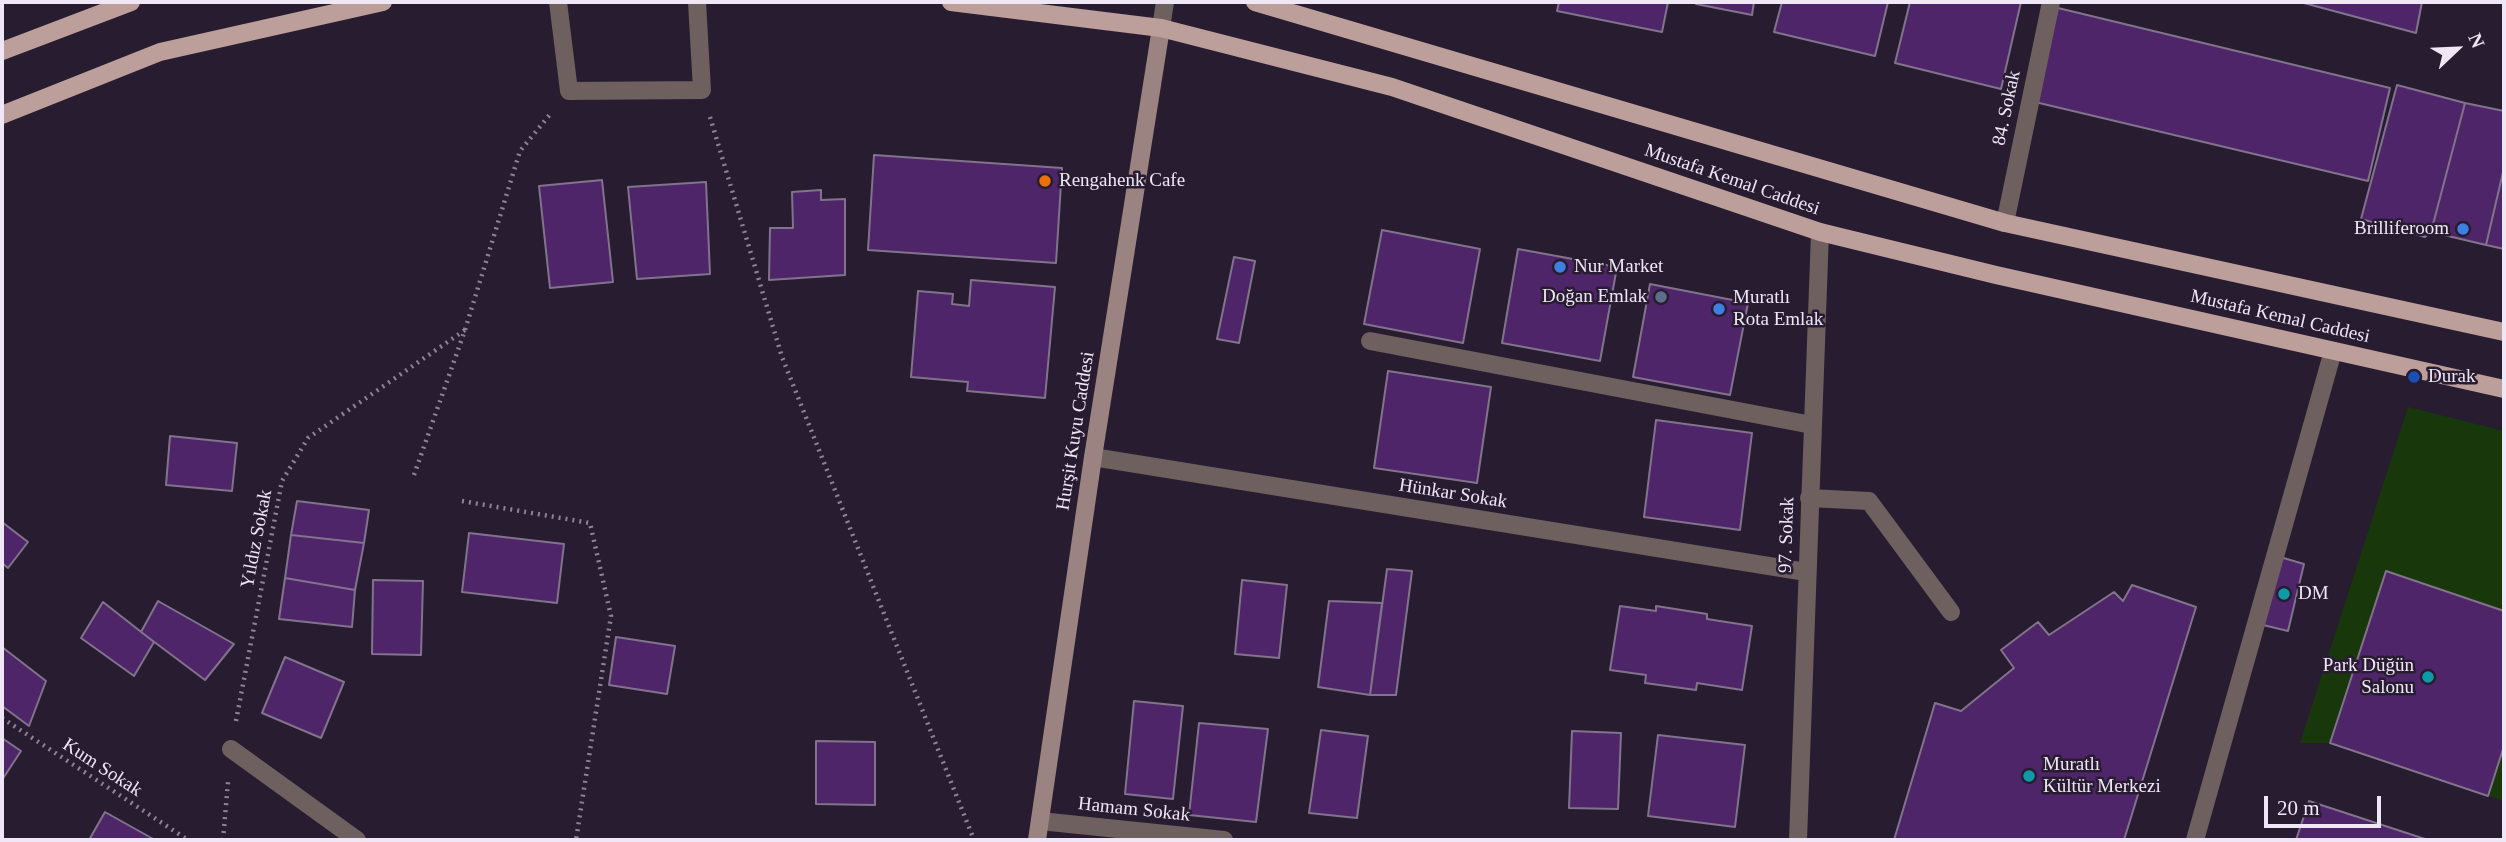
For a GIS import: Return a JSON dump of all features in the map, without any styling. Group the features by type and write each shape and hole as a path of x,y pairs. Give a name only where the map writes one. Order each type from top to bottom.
{"main road":[{"path":"2,51 131,2"},
{"path":"2,115 160,52 383,2"},
{"name":"Mustafa Kemal Caddesi","path":"951,2 1161,28 1392,87 1820,232 1996,275 2504,389"},
{"name":"Mustafa Kemal Caddesi","path":"1255,2 2006,223 2504,332"}],"street":[{"path":"558,2 569,91 702,90 696,2"},
{"path":"1161,28 1165,2"},
{"name":"84. Sokak","path":"2006,223 2050,2"},
{"name":"Hurşit Kuyu Caddesi","path":"1037,840 1093,457 1161,28"},
{"name":"97. Sokak","path":"1798,840 1820,232"},
{"path":"1370,341 1812,425"},
{"path":"2195,840 2333,351"},
{"name":"Hünkar Sokak","path":"1093,457 1806,572"},
{"path":"1809,498 1869,501 1951,612"},
{"path":"231,749 357,840"},
{"name":"Hamam Sokak","path":"1040,821 1224,840"}],"path":[{"path":"702,90 782,356 974,840"},
{"path":"414,475 466,330 520,152 569,91"},
{"name":"Yıldız Sokak","path":"223,840 231,749 282,481 308,438 466,330"},
{"path":"463,501 590,523 611,616 576,840"},
{"name":"Kum Sokak","path":"2,719 188,840"}],"green space":[{"path":"2408,407 2504,431 2504,801 2330,743 2300,743"}],"building":[{"path":"1559,2 1668,2 1662,32 1557,11"},
{"path":"1754,2 1752,15 1696,4"},
{"path":"1782,2 1888,2 1875,56 1774,32"},
{"path":"1910,2 2021,2 2001,89 1895,63"},
{"path":"2300,2 2422,2 2416,33"},
{"path":"2058,8 2390,88 2368,181 2035,102"},
{"path":"2397,85 2465,103 2431,232 2425,237 2361,219"},
{"path":"2465,103 2504,111 2504,168 2486,245 2431,232"},
{"path":"874,155 1062,168 1056,263 868,250"},
{"path":"2504,168 2504,249 2486,245"},
{"path":"602,180 613,282 550,288 539,186"},
{"path":"706,182 710,274 637,279 628,187"},
{"path":"821,190 821,200 845,199 845,275 769,280 770,228 793,228 792,192"},
{"path":"1382,230 1480,249 1463,343 1364,324"},
{"path":"1518,249 1617,267 1600,361 1502,343"},
{"path":"1234,257 1255,261 1239,343 1217,339"},
{"path":"971,280 1055,287 1045,398 967,391 968,382 911,377 918,291 953,294 952,304 969,306"},
{"path":"1650,284 1748,303 1730,395 1633,377"},
{"path":"1388,371 1491,387 1477,483 1374,468"},
{"path":"1656,420 1752,433 1740,530 1644,517"},
{"path":"170,436 237,443 232,491 166,485"},
{"path":"297,501 369,510 364,543 291,535"},
{"path":"2,522 28,542 8,568 2,563"},
{"path":"469,533 564,544 557,603 462,592"},
{"path":"291,535 364,543 355,590 285,578"},
{"name":"DM","path":"2280,557 2304,564 2288,631 2263,625"},
{"path":"1387,569 1412,571 1396,695 1370,695"},
{"name":"Park Düğün Salonu","path":"2386,571 2504,611 2504,746 2488,796 2330,743"},
{"path":"285,578 355,590 352,627 279,619"},
{"path":"373,580 423,581 421,655 372,654"},
{"path":"1242,580 1287,585 1279,658 1235,654"},
{"name":"Muratlı Kültür Merkezi","path":"2132,585 2196,607 2124,840 1894,840 1935,703 1961,711 2014,668 2001,650 2038,622 2049,635 2114,592 2123,601"},
{"path":"158,601 234,644 205,680 141,632"},
{"path":"1329,601 1382,603 1370,695 1318,687"},
{"path":"103,602 154,642 134,676 81,638"},
{"path":"1620,606 1656,611 1656,606 1707,614 1707,619 1752,626 1742,690 1697,683 1696,690 1645,683 1646,675 1610,670"},
{"path":"616,637 675,646 667,694 609,685"},
{"path":"2,647 46,681 29,726 2,706"},
{"path":"285,657 344,682 321,738 262,713"},
{"path":"1134,701 1183,706 1173,799 1125,794"},
{"path":"1199,723 1268,729 1256,822 1189,815"},
{"path":"1321,730 1368,736 1357,818 1309,813"},
{"path":"1572,731 1621,733 1618,809 1569,808"},
{"path":"1658,735 1745,745 1735,827 1648,816"},
{"path":"2,738 21,751 2,780"},
{"path":"816,741 875,742 875,805 816,804"},
{"path":"2309,801 2428,840 2296,840"},
{"path":"105,812 155,840 89,840"}],"place":[{"name":"Rengahenk Cafe","path":"1045,181"},
{"name":"Brilliferoom","path":"2463,229"},
{"name":"Nur Market","path":"1560,267"},
{"name":"Doğan Emlak","path":"1661,297"},
{"name":"Muratlı Rota Emlak","path":"1719,309"},
{"name":"Durak","path":"2414,377"},
{"name":"DM","path":"2284,594"},
{"name":"Park Düğün Salonu","path":"2428,677"},
{"name":"Muratlı Kültür Merkezi","path":"2029,776"}]}
